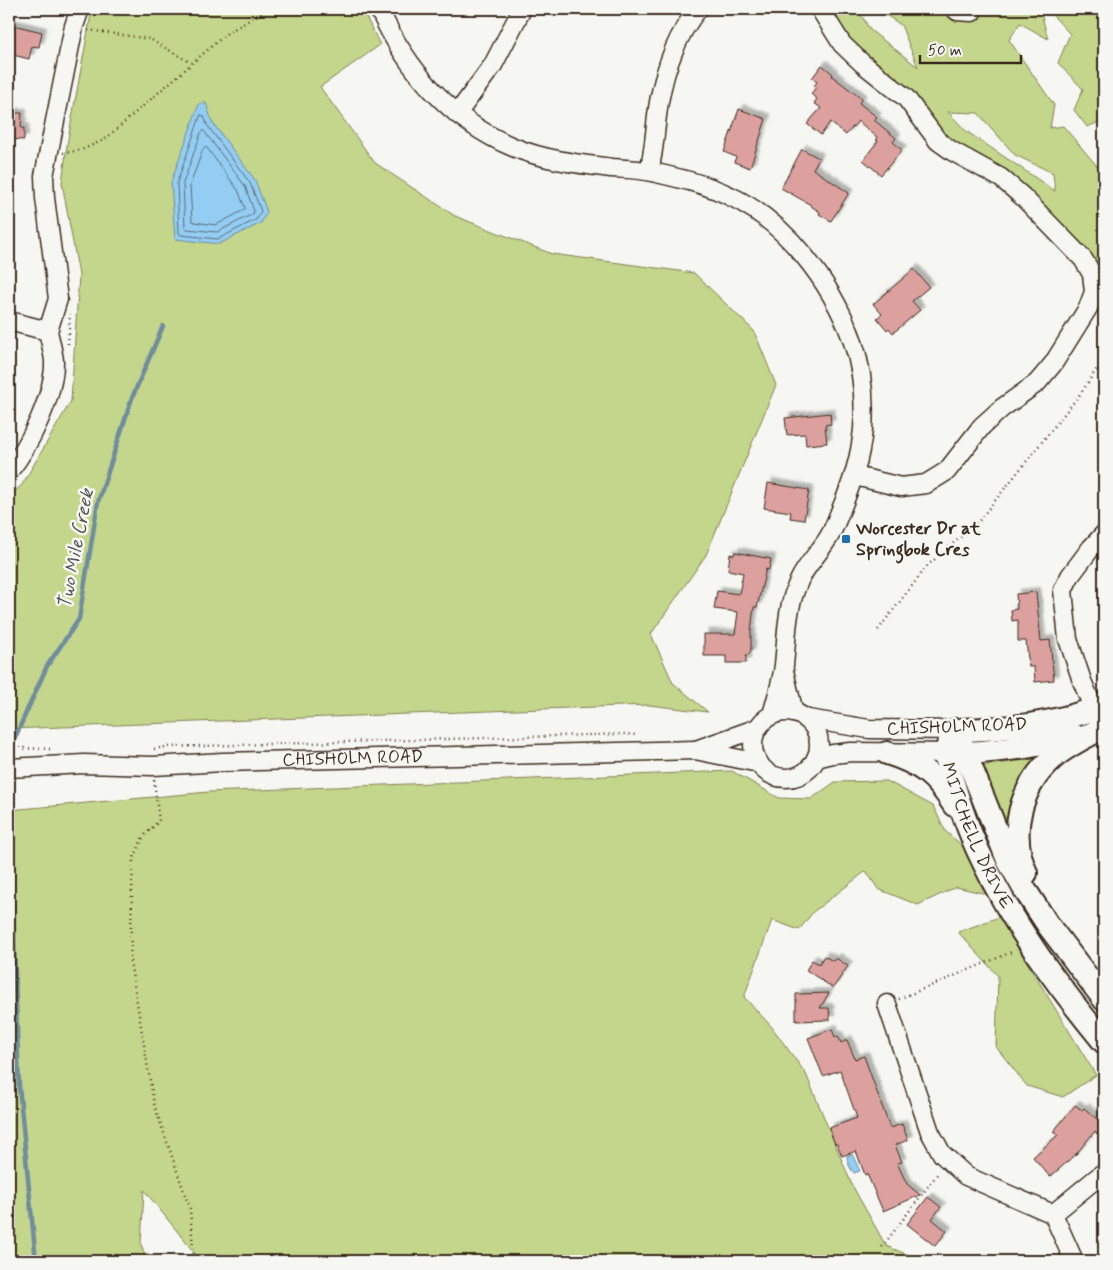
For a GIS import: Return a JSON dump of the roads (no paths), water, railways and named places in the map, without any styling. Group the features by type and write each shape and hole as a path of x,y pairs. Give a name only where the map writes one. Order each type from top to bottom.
{"main road":[{"name":"CHISHOLM ROAD","path":"956,730 1006,728 1038,725 1067,718 1101,717"},
{"name":"CHISHOLM ROAD","path":"955,753 1000,751 1036,746 1065,739 1101,717"},
{"path":"1048,925 1019,852 1019,812 1026,792 1038,773 1054,756 1101,717"},
{"name":"MITCHELL DRIVE","path":"956,730 955,753 970,832 987,870 1016,922 1044,964 1104,1042"},
{"path":"887,753 916,764 927,772 947,795 970,832"},
{"name":"MITCHELL DRIVE","path":"955,753 1025,890 1048,925 1104,999"}],"street":[{"path":"9,471 38,424 51,389 54,362 48,331 58,299 44,176 74,26 80,9"},
{"path":"379,9 395,41 426,85 457,114 491,137 536,155 589,165 649,171 694,183 731,196 768,219 797,246 839,309 853,340 862,377 863,428 855,476 831,534 799,581 787,616 783,668 772,715"},
{"path":"457,114 493,64 522,9"},
{"path":"649,171 654,152 659,102 666,71 676,45 691,17 698,9"},
{"path":"820,9 842,44 862,63 906,98 938,141 952,151 1001,178 1022,196 1083,259 1092,274 1094,292 1088,308 1048,370 1037,383 1002,408 982,426 947,471 926,484 901,487 855,476"},
{"path":"9,321 48,331"},
{"path":"1101,717 1082,681 1068,639 1063,590 1070,576 1104,534"},
{"path":"783,668 801,716"},
{"path":"783,712 801,716 814,727 819,737 819,748 816,758 805,772 789,777 772,774 759,763 754,746 758,728 764,720 772,715 783,712"},
{"name":"CHISHOLM ROAD","path":"801,716 869,729 956,730"},
{"name":"CHISHOLM ROAD","path":"696,750 758,728"},
{"name":"CHISHOLM ROAD","path":"9,768 84,764 153,766 223,762 696,750 759,763"},
{"name":"CHISHOLM ROAD","path":"816,758 851,752 955,753"},
{"path":"886,1004 930,1132 942,1154 966,1176 1054,1214 1074,1261"},
{"path":"1054,1214 1104,1172"}],"water":[{"path":"206,103 212,122 255,180 267,212 261,223 219,244 175,239 171,182 199,104"},
{"path":"852,1154 860,1171 854,1173 847,1158 847,1156"}],"waterway":[{"name":"Two Mile Creek","path":"13,742 47,666 79,619 98,502 132,398 163,326"},
{"name":"Two Mile Creek","path":"9,804 19,1086 36,1261"}],"place":[{"name":"Worcester Dr at Springbok Cres","path":"846,539"}]}
